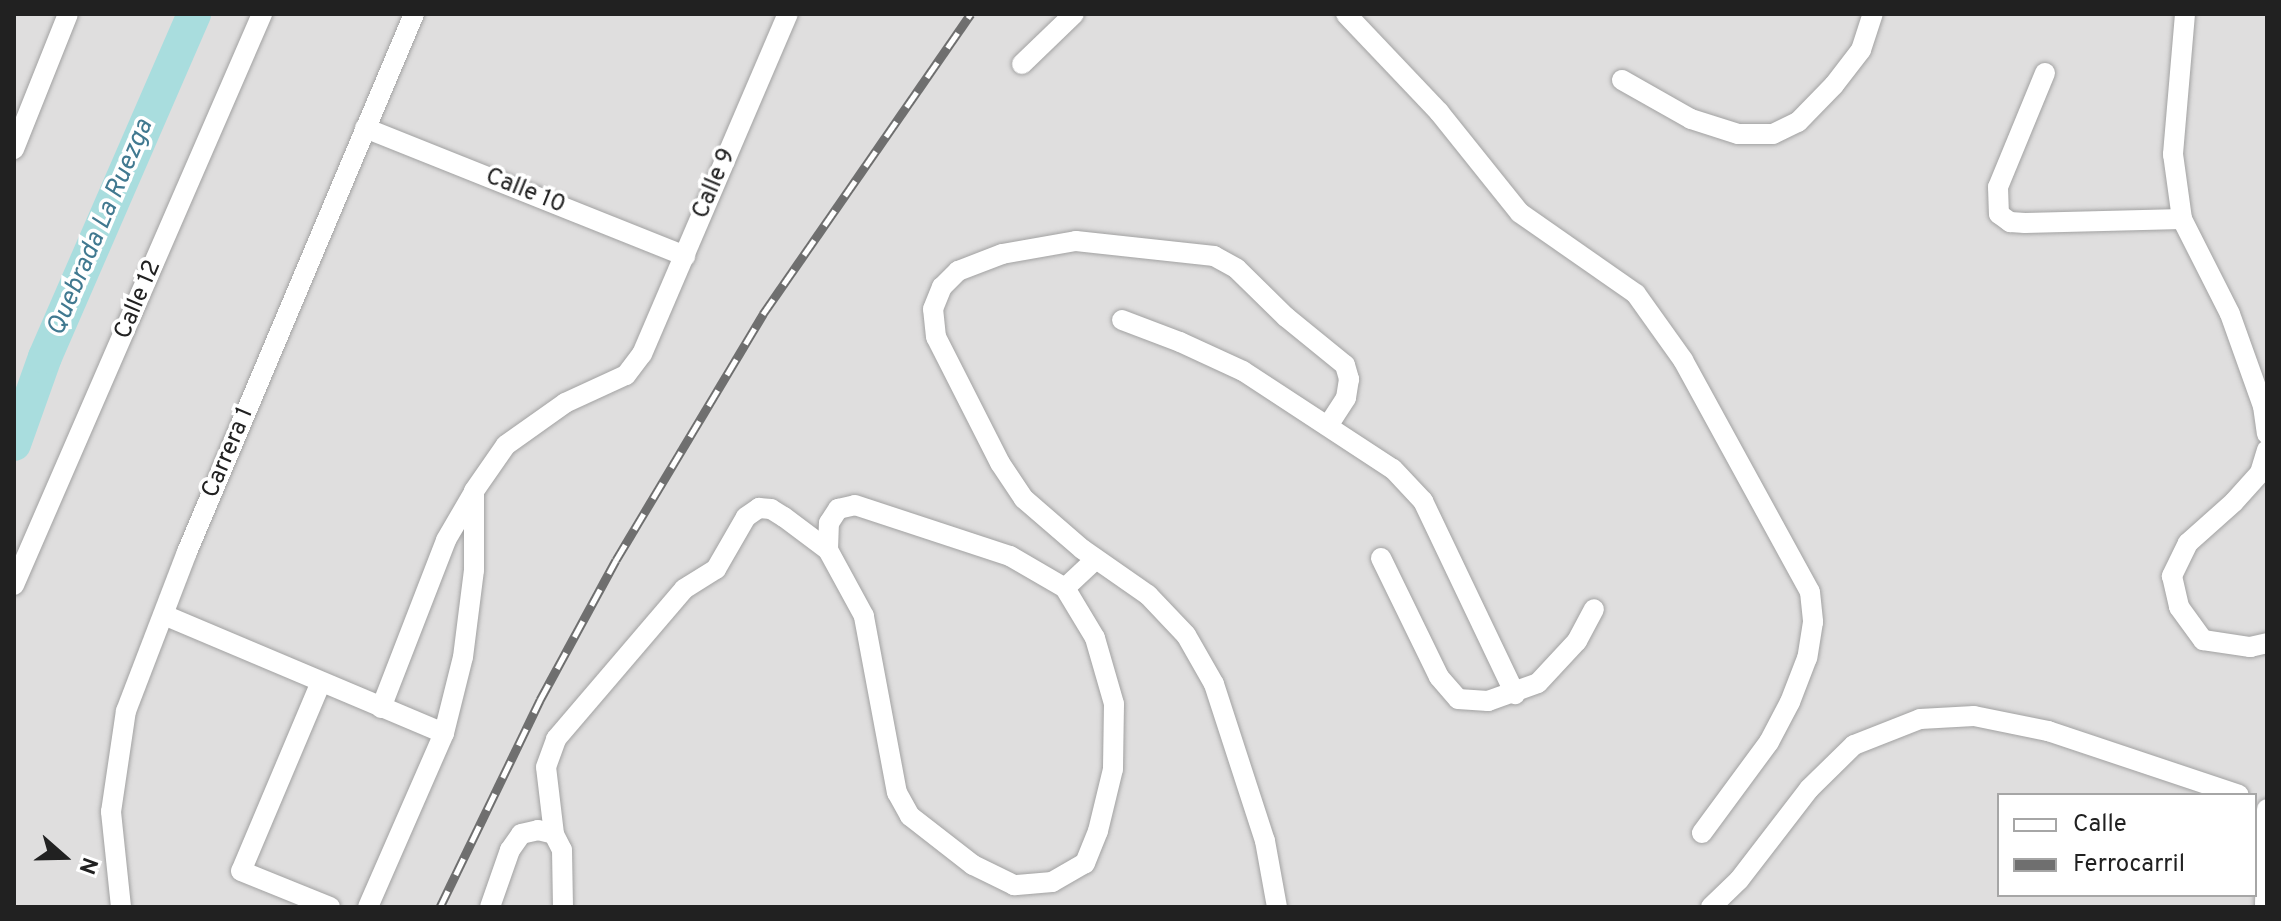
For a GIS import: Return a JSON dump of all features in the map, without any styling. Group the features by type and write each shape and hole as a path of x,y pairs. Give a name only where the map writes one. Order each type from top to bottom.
{"street":[{"path":"14,149 68,14"},
{"name":"Calle 12","path":"14,585 262,14"},
{"name":"Carrera 1","path":"121,907 111,812 126,711 414,14"},
{"name":"Calle 9","path":"474,491 506,445 565,403 626,375 642,354 788,14"},
{"path":"1022,64 1074,14"},
{"path":"1346,14 1439,112 1520,213 1636,294 1683,360 1810,592 1813,622 1807,658 1790,702 1769,742 1702,833"},
{"path":"1622,80 1691,119 1738,134 1773,134 1798,122 1834,85 1861,50 1873,14"},
{"path":"2185,14 2173,154 2182,219 2230,314 2263,406 2267,434"},
{"path":"2045,73 1998,187 1999,214 2010,222 2025,223 2182,219"},
{"name":"Calle 10","path":"365,128 685,256"},
{"path":"1277,907 1265,841 1214,684 1186,635 1148,595 1096,559 1024,499 1011,482 936,337 933,309 942,287 958,271 1002,254 1076,241 1214,256 1237,269 1286,317 1345,365 1349,379 1346,398 1329,424"},
{"path":"1122,320 1243,371 1329,424 1393,469 1423,501 1515,694"},
{"path":"2267,450 2260,473 2234,502 2188,543 2172,576 2179,607 2203,640 2250,647 2267,643"},
{"path":"381,708 446,540 474,491"},
{"path":"368,907 444,733 463,657 474,570 474,491"},
{"path":"563,907 562,850 554,834 546,767 556,739 684,589 716,569 746,517 759,508 771,509 828,550 864,616 897,793 910,816 973,865 1014,885 1052,882 1085,863 1098,831 1113,769 1114,704 1095,638 1065,588 1010,556 855,505 838,509 829,523 828,550"},
{"path":"1381,558 1449,692 1458,699 1471,701 1515,694 1538,683 1560,664 1594,609"},
{"path":"1065,588 1096,559"},
{"path":"164,615 444,733"},
{"path":"321,682 241,871 330,907"},
{"path":"1711,907 1739,880 1809,789 1854,745 1920,719 1974,716 2048,731 2233,793"},
{"path":"2265,907 2267,806"},
{"path":"490,907 510,850 521,834 538,830 554,834"}],"shaded area":[{"path":"14,14 2267,14 2267,907 14,907"}],"waterway":[{"name":"Quebrada La Ruezga","path":"14,444 45,357 194,14"}],"railway":[{"path":"440,907 540,700 616,560 763,314 971,14"}]}
